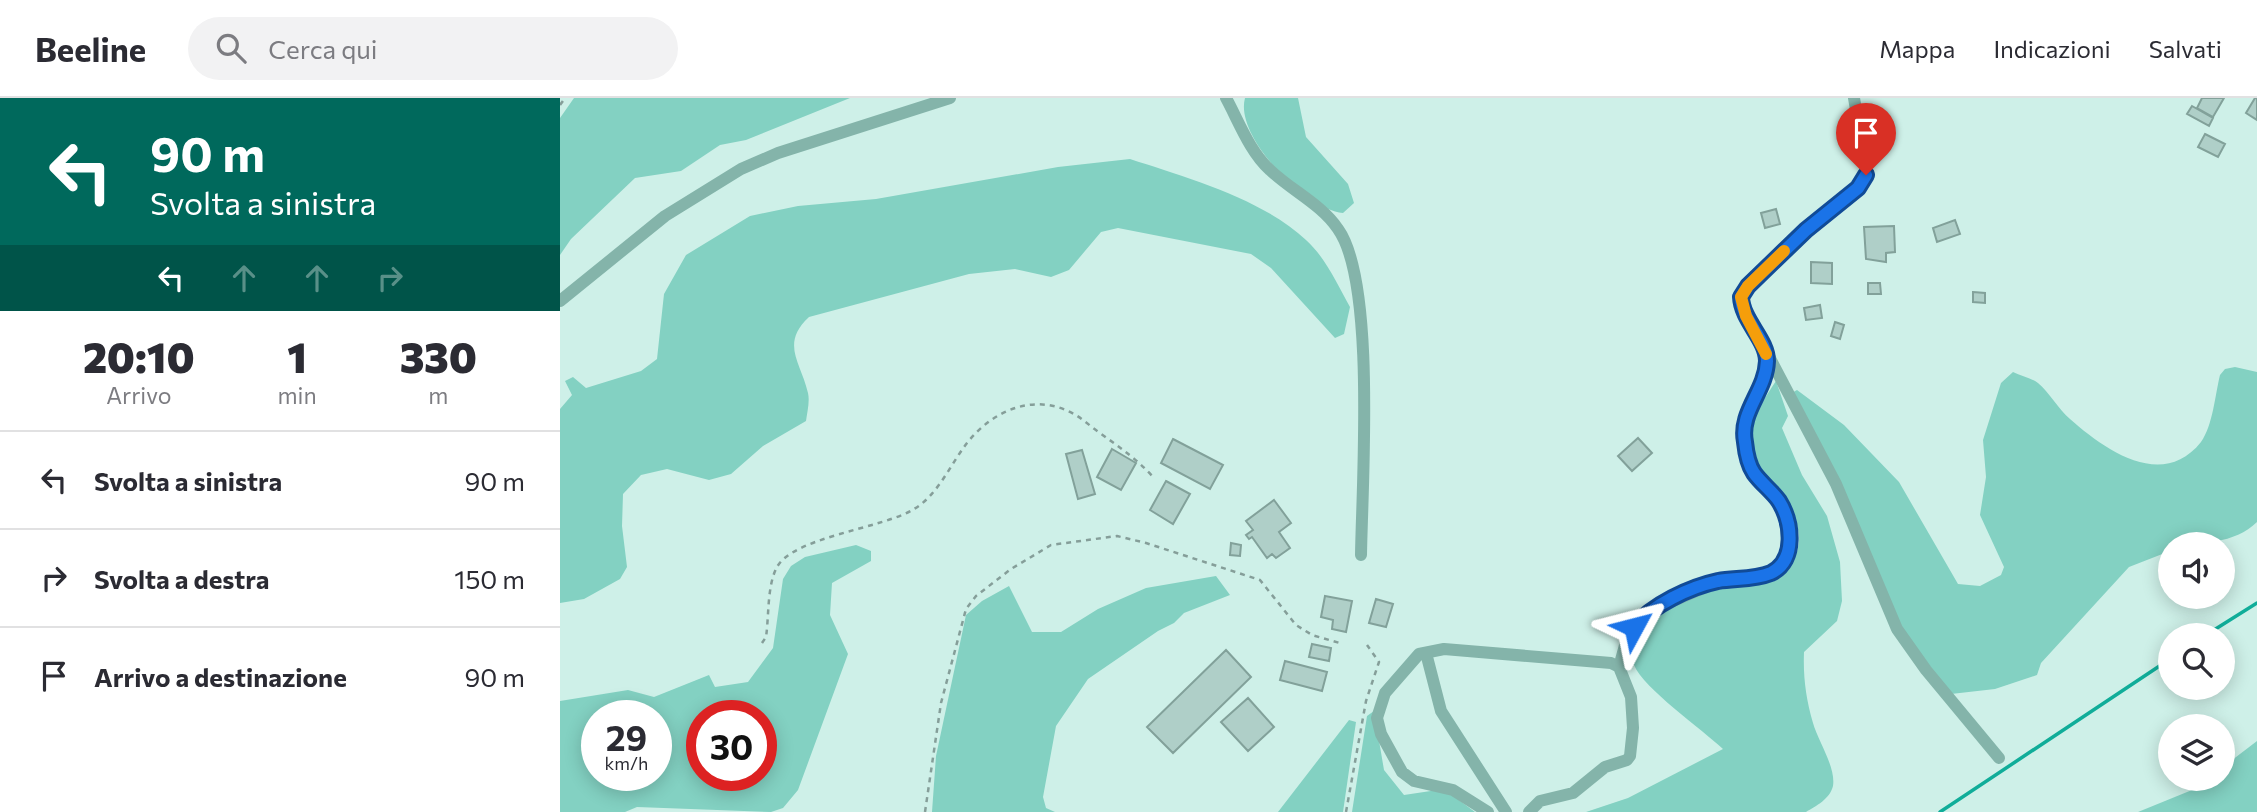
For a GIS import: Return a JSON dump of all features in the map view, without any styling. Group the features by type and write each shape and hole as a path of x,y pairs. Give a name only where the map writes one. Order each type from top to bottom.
{"street":[{"path":"560,301 665,216 741,169 778,153 950,98"},
{"path":"1226,98 1258,158 1332,222 1344,239 1354,264 1359,288 1362,383 1361,555"},
{"path":"1853,98 1866,168 1863,182 1806,230 1748,286 1741,297 1746,316 1841,494 1897,629 1926,670 1999,758"},
{"path":"1529,812 1539,801 1573,793 1605,767 1627,760 1630,756 1633,728 1631,698 1619,667 1627,638 1650,611 1717,582 1771,573 1787,553 1790,536 1784,512 1754,473 1744,439 1746,418 1761,387 1767,355"},
{"path":"1488,812 1453,790 1415,781 1402,772 1381,734 1377,718 1385,693 1405,668 1419,654 1444,649 1611,663 1619,667"},
{"path":"1426,653 1441,710 1507,812"}],"path":[{"path":"560,105 565,98"},
{"path":"762,643 766,637 774,572 781,558 799,549 899,518 917,508 929,498 970,440 986,424 1008,410 1036,403 1074,414 1134,457 1153,477"},
{"path":"925,812 940,703 967,609 976,596 1032,554 1051,545 1116,536 1146,542 1260,580 1269,587 1296,625 1312,635 1343,644"},
{"path":"1346,812 1366,701 1379,662 1367,645"}],"green space":[{"path":"574,98 850,98 746,140 720,145 681,171 635,178 571,239 560,255 560,118"},
{"path":"1245,98 1298,98 1306,137 1348,184 1354,203 1343,213 1328,209 1294,186 1262,151 1251,132 1245,114"},
{"path":"1130,159 1223,191 1288,225 1319,255 1350,307 1344,334 1335,338 1271,268 1251,254 1118,228 1101,232 1069,270 1051,277 1015,269 969,274 809,317 800,327 794,345 808,393 806,421 763,446 731,474 709,480 667,469 641,475 623,494 622,526 627,567 620,579 584,599 560,603 560,409 572,395 565,381 573,377 586,388 641,371 657,359 664,294 686,255 750,216 798,206 876,199 1058,167"},
{"path":"2235,367 2257,372 2257,522 2235,536 2235,532 2158,532 2158,556 2129,567 2041,663 2037,675 1995,689 1951,694 1911,643 1893,612 1790,394 1797,390 1844,425 1899,482 1958,584 1980,586 2001,575 2004,567 1980,515 1986,477 1983,440 2001,383 2013,372 2038,383 2066,415 2099,442 2134,460 2151,464 2169,463 2186,456 2201,442 2211,419 2220,375 2225,369"},
{"path":"1776,381 1788,416 1782,428 1802,475 1827,516 1840,562 1842,601 1837,621 1804,652 1808,705 1832,771 1831,791 1822,802 1806,812 1586,812 1628,798 1723,749 1649,685 1634,665 1631,651 1636,638 1646,626 1675,606 1719,589 1767,582 1779,575 1793,560 1798,548 1799,532 1794,517 1766,477 1752,449 1754,419"},
{"path":"856,545 871,551 871,561 832,583 830,615 848,654 798,790 783,808 771,812 637,807 625,812 560,812 560,701 628,690 654,697 709,675 715,687 748,682 773,648 783,579 791,566 805,557"},
{"path":"1216,576 1230,595 1184,613 1174,623 1088,679 1056,726 1043,797 1046,808 1055,812 932,812 936,756 966,615 982,601 1009,586 1032,632 1061,632 1098,609 1146,588"},
{"path":"1374,711 1384,770 1404,795 1444,789 1475,812 1352,812 1367,716"},
{"path":"1349,720 1356,722 1343,812 1278,812"},
{"path":"2257,741 2257,812 2138,812 2190,791 2235,791 2235,758"}],"building":[{"path":"2202,98 2224,98 2213,117 2197,108"},
{"path":"2257,98 2257,120 2246,113"},
{"path":"2192,106 2213,118 2209,126 2187,114"},
{"path":"2205,134 2225,144 2218,157 2198,147"},
{"path":"1776,209 1780,224 1765,228 1761,213"},
{"path":"1955,220 1960,234 1937,242 1933,228"},
{"path":"1894,226 1895,252 1886,253 1886,262 1866,259 1864,227"},
{"path":"1811,262 1832,263 1832,284 1811,283"},
{"path":"1868,283 1880,283 1881,294 1868,294"},
{"path":"1973,292 1985,293 1985,303 1973,302"},
{"path":"1820,305 1822,318 1806,320 1804,308"},
{"path":"1835,322 1844,325 1840,339 1831,336"},
{"path":"1638,438 1652,453 1632,471 1618,456"},
{"path":"1173,439 1223,465 1210,489 1161,463"},
{"path":"1112,449 1136,463 1121,490 1097,477"},
{"path":"1082,450 1095,494 1078,499 1066,454"},
{"path":"1166,481 1190,494 1173,524 1150,510"},
{"path":"1274,500 1291,523 1279,532 1290,548 1276,558 1272,554 1267,558 1252,537 1249,539 1246,535 1253,530 1246,521"},
{"path":"1231,543 1241,545 1240,556 1230,555"},
{"path":"1325,596 1352,601 1346,632 1332,629 1333,620 1321,617"},
{"path":"1376,599 1393,604 1386,627 1369,623"},
{"path":"1312,644 1331,648 1329,661 1309,657"},
{"path":"1226,650 1251,677 1173,753 1147,727"},
{"path":"1285,661 1327,672 1322,691 1280,680"},
{"path":"1248,698 1274,727 1248,751 1221,722"}],"waterway":[{"path":"2225,623 2257,603"},
{"path":"1940,812 2158,667"}],"slow traffic":[{"path":"1766,354 1746,316 1741,297 1748,286 1784,251"}],"route":[{"path":"1634,627 1650,611 1699,587 1771,573 1783,562 1789,546 1788,522 1779,501 1754,473 1744,439 1746,418 1765,376 1767,355 1746,316 1741,297 1748,286 1806,230 1858,188 1866,175"}]}
